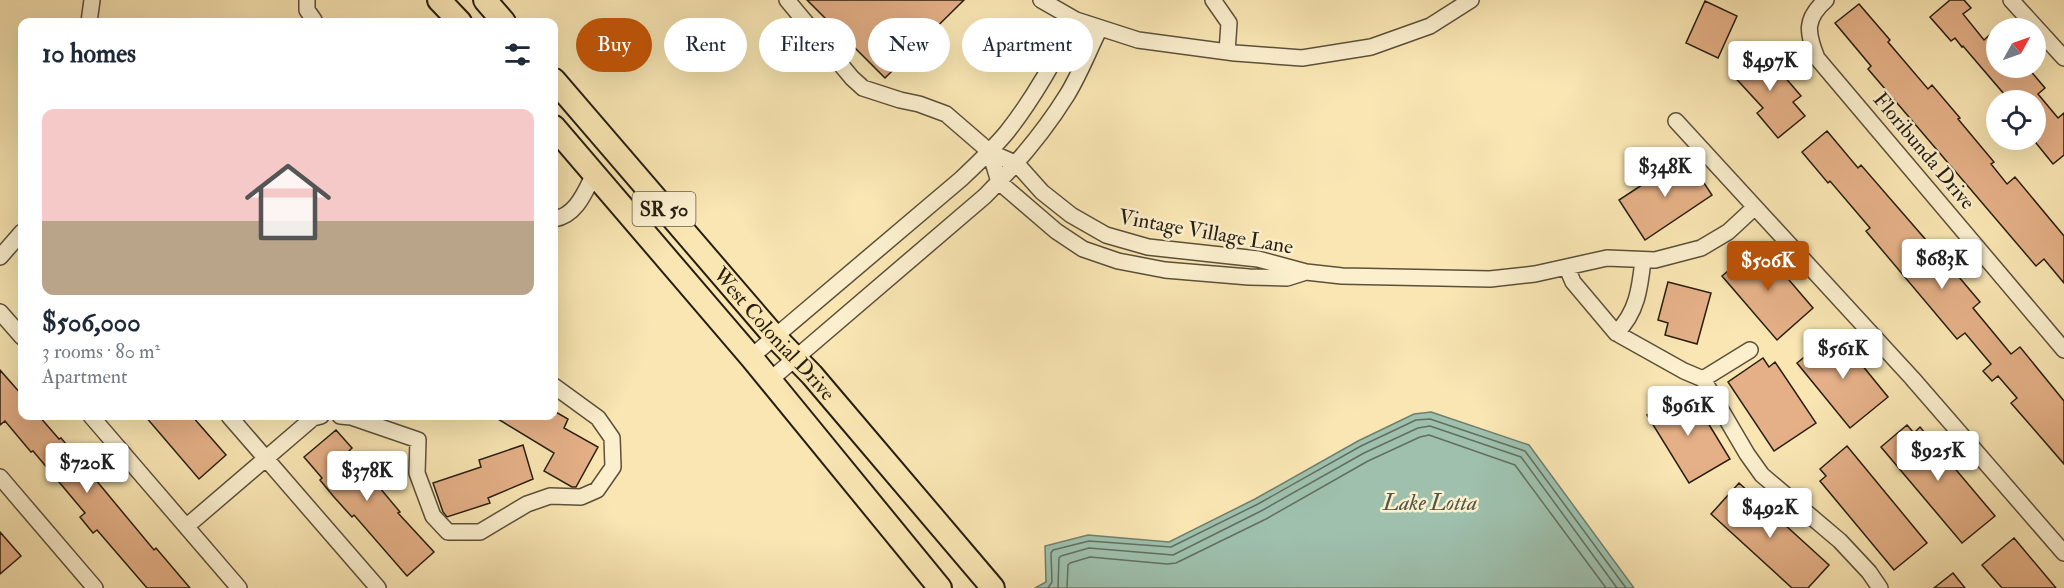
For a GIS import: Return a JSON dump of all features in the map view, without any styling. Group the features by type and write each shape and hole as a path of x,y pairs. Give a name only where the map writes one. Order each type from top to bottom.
{"highway":[{"path":"439,0 456,18"},
{"path":"485,0 501,18"},
{"name":"West Colonial Drive","path":"558,85 775,337 812,375 993,588"},
{"name":"West Colonial Drive","path":"558,131 751,357 940,588"}],"street":[{"path":"90,18 92,0"},
{"path":"307,0 307,10 313,18"},
{"name":"Vintage Village Lane","path":"787,0 863,88 946,114 990,152 1017,164 1042,192 1071,215 1106,235 1148,247 1258,259 1306,272 1342,276 1490,279 1567,268 1607,258 1655,260 1701,248 1728,232 1755,207"},
{"path":"1041,0 1072,18"},
{"path":"1213,0 1229,23 1227,52"},
{"path":"1093,26 1138,40 1227,52 1302,58 1371,48 1430,26 1471,0"},
{"name":"Floribunda Drive","path":"1826,0 1816,8 1809,22 1810,40 1817,58 2064,350"},
{"path":"2012,0 2064,58"},
{"path":"770,380 985,196 1017,164 1068,94 1100,28"},
{"path":"751,357 990,152 1048,72"},
{"path":"1676,121 1912,378 2064,553"},
{"path":"990,152 999,182"},
{"path":"558,218 573,210 594,174"},
{"name":"Vintage Village Lane","path":"999,182 1056,231 1083,249 1118,261 1165,270 1249,277 1287,278 1306,272"},
{"path":"0,257 18,237"},
{"path":"1616,333 1624,326 1637,300 1643,260"},
{"path":"1567,268 1573,282 1616,333 1684,371 1703,379 1747,454 1762,474 1840,541 1869,572 1880,588"},
{"path":"0,312 18,332"},
{"path":"1703,379 1749,350"},
{"path":"359,420 418,441 417,473 433,516 448,532 480,532 527,504 550,496 581,497 597,490 613,467 612,438 598,418 558,389"},
{"path":"94,420 239,588"},
{"path":"233,420 378,588"},
{"path":"187,526 265,457 312,420"},
{"path":"0,477 95,588"}],"water":[{"name":"Lake Lotta","path":"1431,412 1529,445 1634,588 1035,588 1046,582 1045,546 1088,535 1169,542 1255,499 1358,441 1414,414"}],"building":[{"path":"807,0 964,0 946,18 868,18 868,61 856,49 856,18 825,18"},
{"path":"1950,0 1964,0 1971,8 1963,14 1984,40 1986,38 1986,73 1955,38 1951,41 1930,17"},
{"path":"1705,1 1737,16 1718,58 1686,43"},
{"path":"1859,4 1928,89 1932,85 1960,118 1958,119 1994,162 1991,164 2007,184 2015,177 2064,236 2064,283 2044,259 2036,266 1868,69 1871,66 1835,23"},
{"path":"1759,47 1801,96 1793,102 1805,116 1778,138 1757,113 1763,108 1730,72"},
{"path":"879,72 891,72 885,78"},
{"path":"1990,78 2036,78 2045,88 2043,90 2001,90"},
{"path":"2046,104 2058,118 2064,113 2064,155 2053,164 2042,150 2046,150"},
{"path":"1827,131 1858,168 1861,165 1926,240 1921,244 1942,269 1948,264 1980,302 1973,308 2011,354 2020,347 2064,401 2064,464 2011,403 2017,398 1998,376 1992,381 1983,371 1991,364 1965,333 1957,339 1866,231 1870,228 1802,152"},
{"path":"1686,156 1712,195 1645,240 1619,200"},
{"path":"1759,245 1813,308 1777,340 1722,276"},
{"path":"1668,282 1711,293 1697,344 1665,335 1668,323 1658,320"},
{"path":"1835,332 1888,397 1850,428 1797,363"},
{"path":"1763,358 1769,367 1775,362 1816,423 1774,451 1728,382"},
{"path":"0,370 18,390 18,420 42,420 59,439 61,438 154,550 156,548 190,588 147,588 97,530 93,533 80,517 85,513 33,451 31,452 5,421 0,425"},
{"path":"1688,390 1730,459 1689,483 1647,415"},
{"path":"558,413 568,419 564,428 598,447 576,487 544,471 554,453 500,420 558,420"},
{"path":"148,420 195,420 226,455 199,479"},
{"path":"1907,425 1914,433 1920,427 1995,516 1962,543 1881,447"},
{"path":"336,430 352,448 349,451 400,512 398,513 434,552 407,576 354,515 352,517 334,497 304,457"},
{"path":"523,445 533,479 488,498 490,503 447,517 433,483 481,467 479,460"},
{"path":"1847,446 1927,543 1894,570 1820,481 1826,476 1820,469"},
{"path":"1739,483 1829,565 1808,588 1792,588 1711,514"},
{"path":"0,532 21,556 0,574"},
{"path":"2014,538 2056,588 2002,588 1982,565"},
{"path":"1953,573 1965,588 1934,588"}]}
